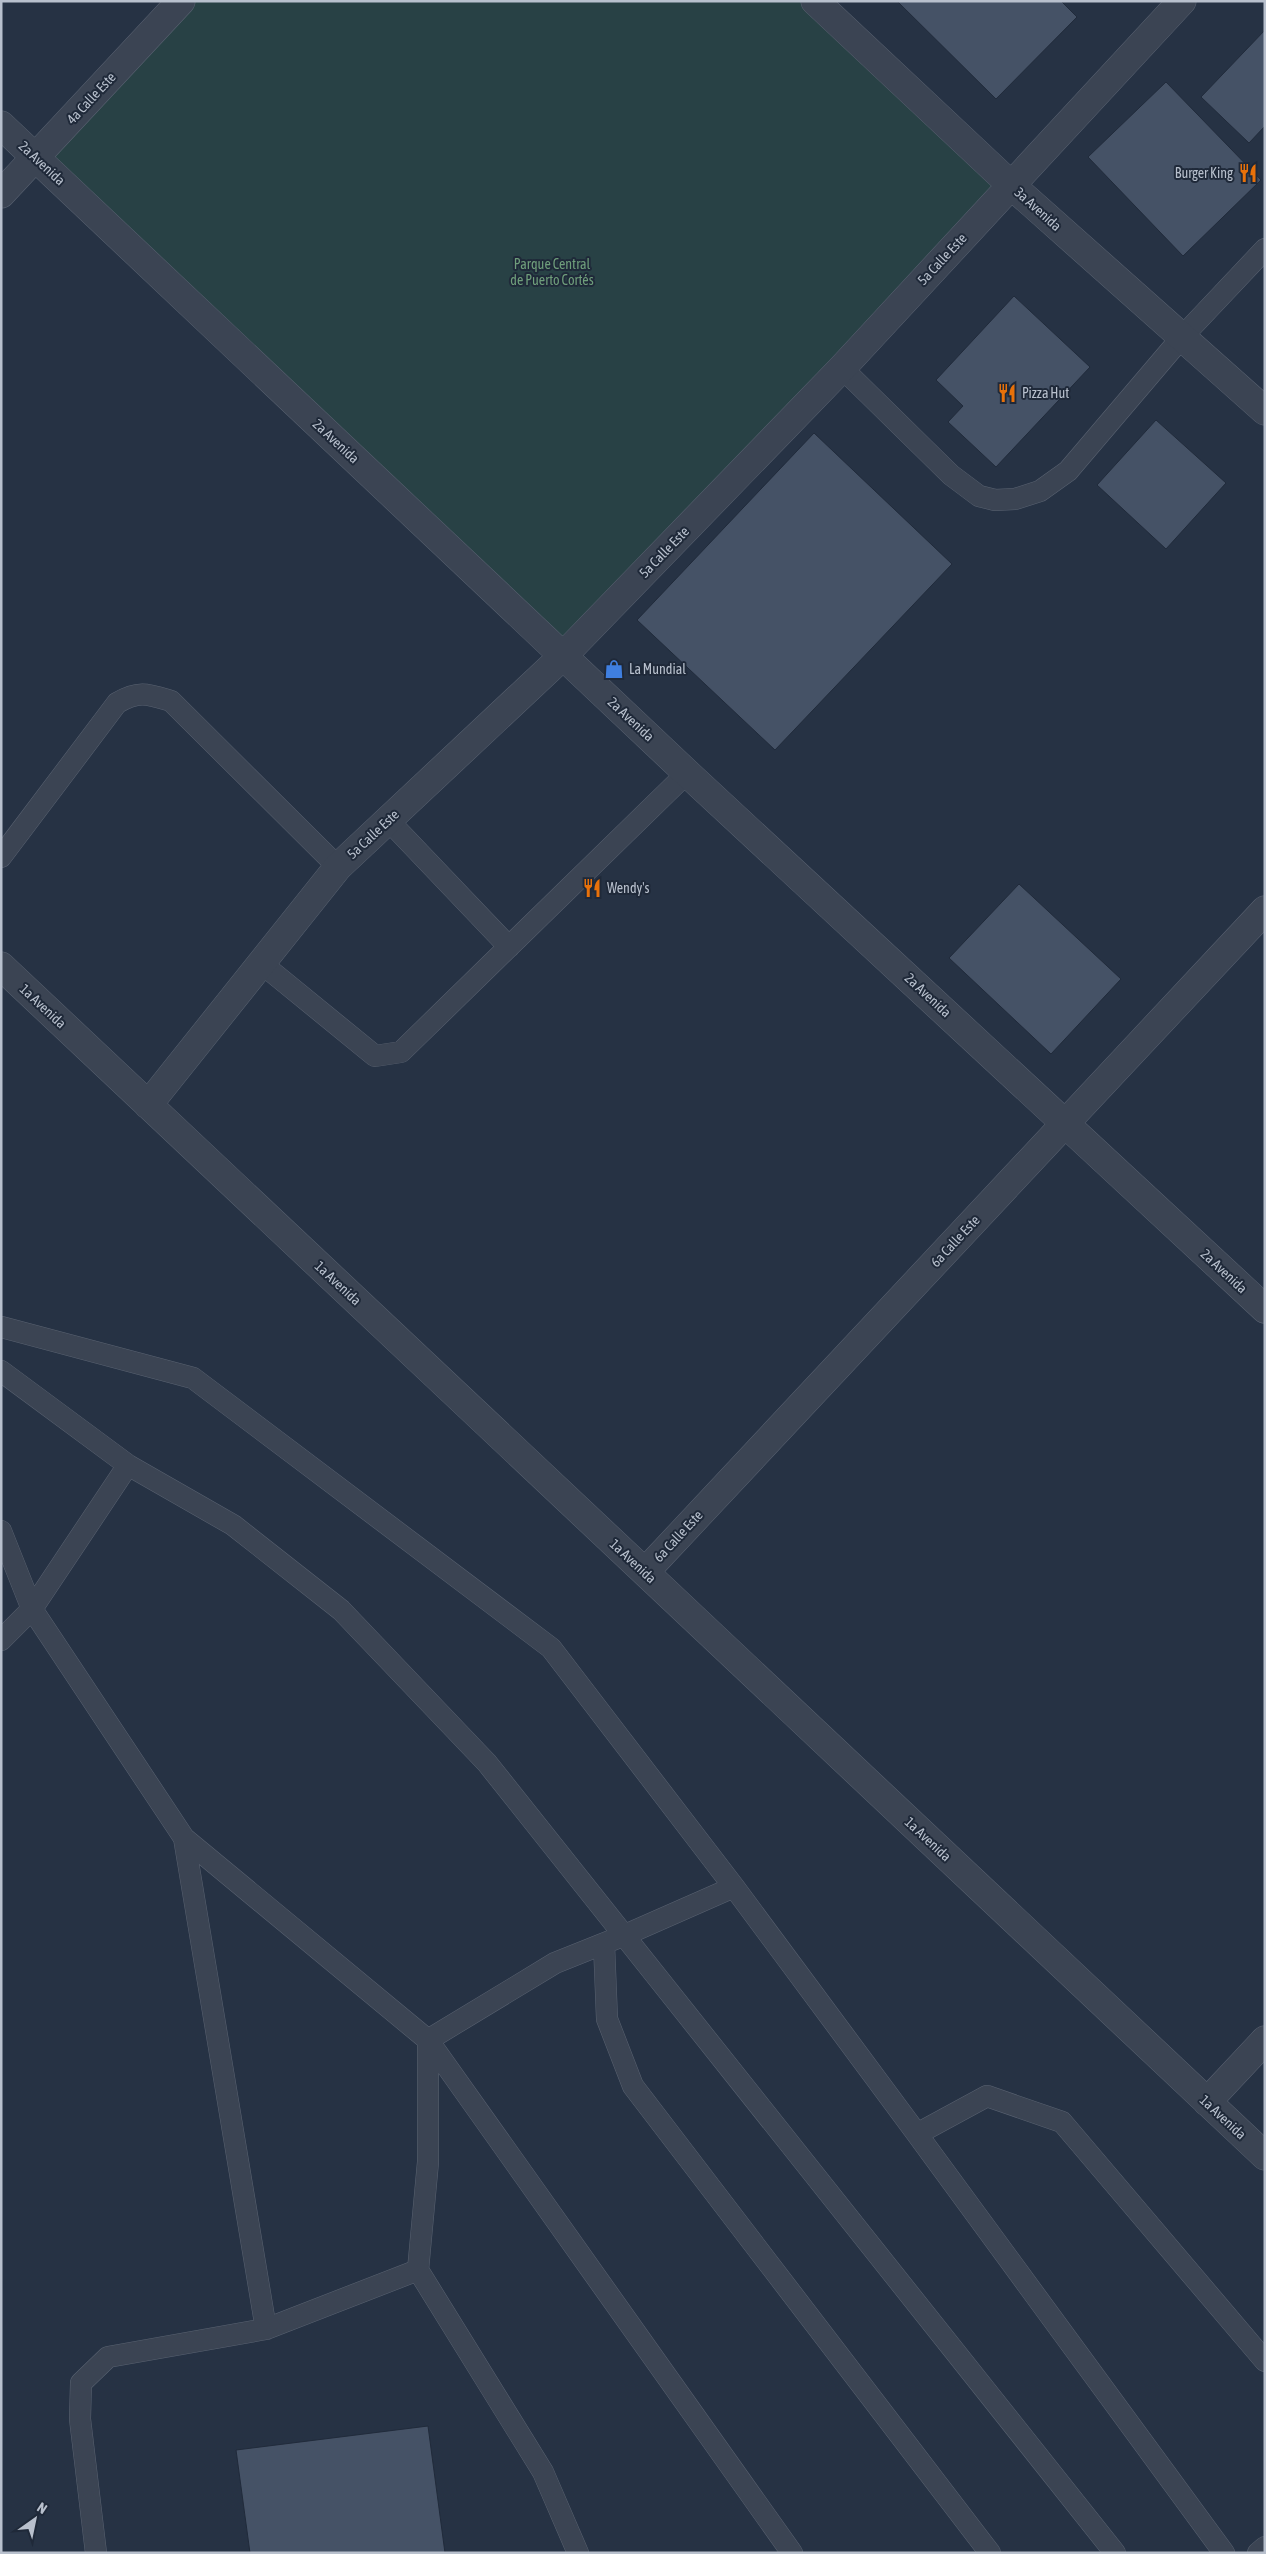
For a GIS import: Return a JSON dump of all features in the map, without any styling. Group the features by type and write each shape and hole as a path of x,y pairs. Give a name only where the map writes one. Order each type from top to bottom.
{"street":[{"name":"4a Calle Este","path":"1,194 181,1"},
{"name":"3a Avenida","path":"815,1 1010,184 1265,411"},
{"name":"5a Calle Este","path":"148,1105 338,867 563,656 842,368 1010,184 1182,1"},
{"name":"2a Avenida","path":"1,125 687,773 1066,1122 1265,1309"},
{"name":"6a Calle Este","path":"644,1572 1265,910"},
{"name":"1a Avenida","path":"1,966 1265,2156"},
{"path":"1207,2102 1265,2040"}],"lane":[{"path":"842,368 951,475 979,496 995,500 1015,499 1040,491 1068,471 1182,337 1265,248"},
{"path":"1,857 117,703 130,695 144,694 171,701 338,867"},
{"path":"261,963 375,1056 401,1052 687,773"},
{"path":"388,820 509,947"},
{"path":"1,1327 193,1378 551,1648 734,1887 1224,2553"},
{"path":"1,1371 128,1465 234,1525 341,1610 487,1763 1115,2553"},
{"path":"1,1640 32,1609 128,1465"},
{"path":"1,1531 32,1609 184,1838 428,2040 792,2553"},
{"path":"184,1838 266,2329"},
{"path":"428,2040 556,1963 625,1936 734,1887"},
{"path":"604,1944 607,2019 633,2086 990,2553"},
{"path":"428,2040 428,2162 418,2270 543,2472 578,2553"},
{"path":"917,2134 986,2096 1062,2122 1265,2361"},
{"path":"96,2553 80,2419 81,2383 108,2357 266,2329 418,2270"},
{"path":"1258,2553 1265,2547"}],"green space":[{"name":"Parque Central de Puerto Cortés","path":"181,1 815,1 1011,185 563,656 36,157"}],"building":[{"path":"897,1 1061,1 1077,17 996,99"},
{"path":"1265,30 1265,126 1249,143 1201,97"},
{"path":"1166,82 1261,180 1183,256 1088,157"},
{"name":"Pizza Hut","path":"1014,296 1090,367 996,467 948,422 963,406 936,380"},
{"path":"1156,420 1226,483 1166,549 1097,485"},
{"path":"814,433 952,564 775,750 637,620"},
{"path":"1019,884 1121,979 1051,1054 949,958"},
{"path":"428,2426 445,2553 250,2553 236,2450"}],"place":[{"name":"Burger King","path":"1248,173"},
{"name":"Pizza Hut","path":"1007,393"},
{"name":"La Mundial","path":"614,669"},
{"name":"Wendy's","path":"592,888"}]}
